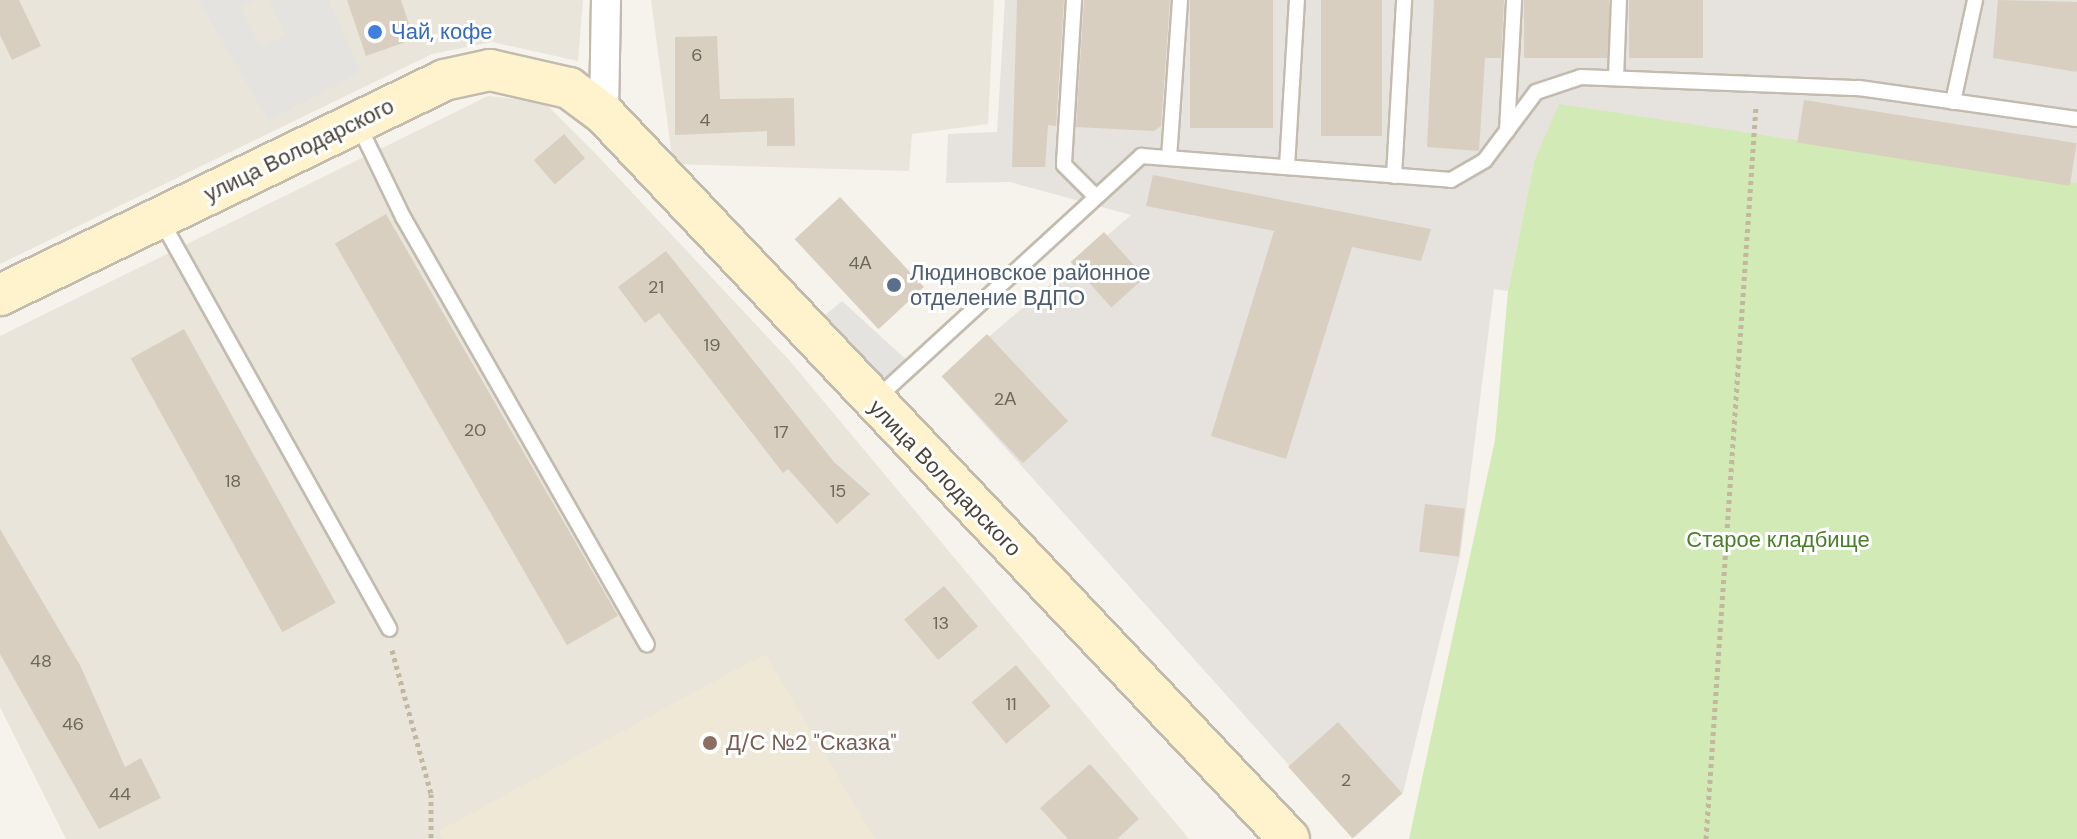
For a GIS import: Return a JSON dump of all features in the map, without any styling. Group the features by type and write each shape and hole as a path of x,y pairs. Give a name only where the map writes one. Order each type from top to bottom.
{"street":[{"path":"604,114 606,0"},
{"name":"улица Володарского","path":"0,295 444,80 490,70 569,88 604,114 1289,839"}],"lane":[{"path":"1074,0 1064,165 1096,197"},
{"path":"1169,158 1180,0"},
{"path":"1287,167 1297,0"},
{"path":"1394,176 1404,0"},
{"path":"1507,131 1514,0"},
{"path":"1616,78 1619,0"},
{"path":"1953,102 1975,0"},
{"path":"873,402 1141,156 1451,180 1485,160 1536,92 1581,77 1756,84 1953,102 2077,119"},
{"path":"357,122 403,217 647,644"},
{"path":"159,218 389,629"}],"path":[{"path":"1706,839 1756,84"},
{"path":"389,629 399,695 431,794 431,839"}],"shaded area":[{"path":"0,0 583,0 578,61 492,42 432,54 0,264"},
{"path":"198,0 255,0 241,7 261,47 286,35 269,0 329,0 361,72 268,121"},
{"path":"651,0 994,0 988,124 912,134 909,171 673,164"},
{"path":"1005,0 2077,0 2077,183 1534,162 1508,291 1494,289 1460,557 1403,793 1354,838 942,377 1131,215 1010,182 946,183 948,134 997,132"},
{"path":"488,96 544,102 595,153 790,361 1189,839 66,839 0,707 0,336"},
{"path":"842,301 912,365 873,402 806,331"},
{"name":"Д/С №2 \"Сказка\"","path":"765,654 875,839 443,839 439,831"}],"green space":[{"name":"Старое кладбище","path":"1559,104 2077,183 2077,839 1409,839 1495,440 1508,291 1534,162"}],"building":[{"path":"0,0 19,0 41,46 12,60 0,35"},
{"path":"347,0 401,0 414,39 366,56"},
{"path":"1017,0 1064,0 1056,126 1048,125 1045,167 1012,167"},
{"path":"1084,0 1170,0 1161,126 1154,131 1076,127"},
{"path":"1190,0 1273,0 1273,128 1190,128"},
{"path":"1321,0 1382,0 1382,136 1321,136"},
{"path":"1434,0 1504,0 1501,58 1485,58 1479,151 1427,147"},
{"path":"1524,0 1609,0 1609,58 1524,58"},
{"path":"1629,0 1703,0 1703,58 1629,58"},
{"path":"1998,0 2077,2 2077,72 1993,58"},
{"path":"717,36 720,99 794,98 795,146 767,146 767,131 675,135 675,37"},
{"path":"1804,100 2077,143 2070,186 1797,142"},
{"path":"564,134 585,158 555,184 534,160"},
{"path":"1153,175 1431,229 1421,261 1352,247 1286,459 1211,436 1274,231 1146,206"},
{"path":"840,197 924,287 879,329 795,239"},
{"path":"386,214 618,616 567,645 335,243"},
{"path":"1104,232 1145,277 1111,307 1071,262"},
{"path":"666,251 834,462 870,494 837,524 788,469 783,473 659,313 645,323 618,287"},
{"path":"184,329 336,603 282,632 131,359"},
{"path":"987,334 1068,421 1023,463 942,376"},
{"path":"1425,504 1465,509 1459,557 1419,552"},
{"path":"0,529 81,667 125,767 141,758 161,798 99,829 0,654"},
{"path":"944,586 978,627 938,660 904,619"},
{"path":"1016,665 1051,706 1006,744 972,702"},
{"path":"1338,722 1402,793 1352,838 1288,767"},
{"path":"1090,764 1139,819 1117,839 1068,839 1040,808"}],"place":[{"name":"Чай, кофе","path":"375,32"},
{"name":"Людиновское районное отделение ВДПО","path":"894,285"},
{"name":"Д/С №2 \"Сказка\"","path":"710,743"}]}
